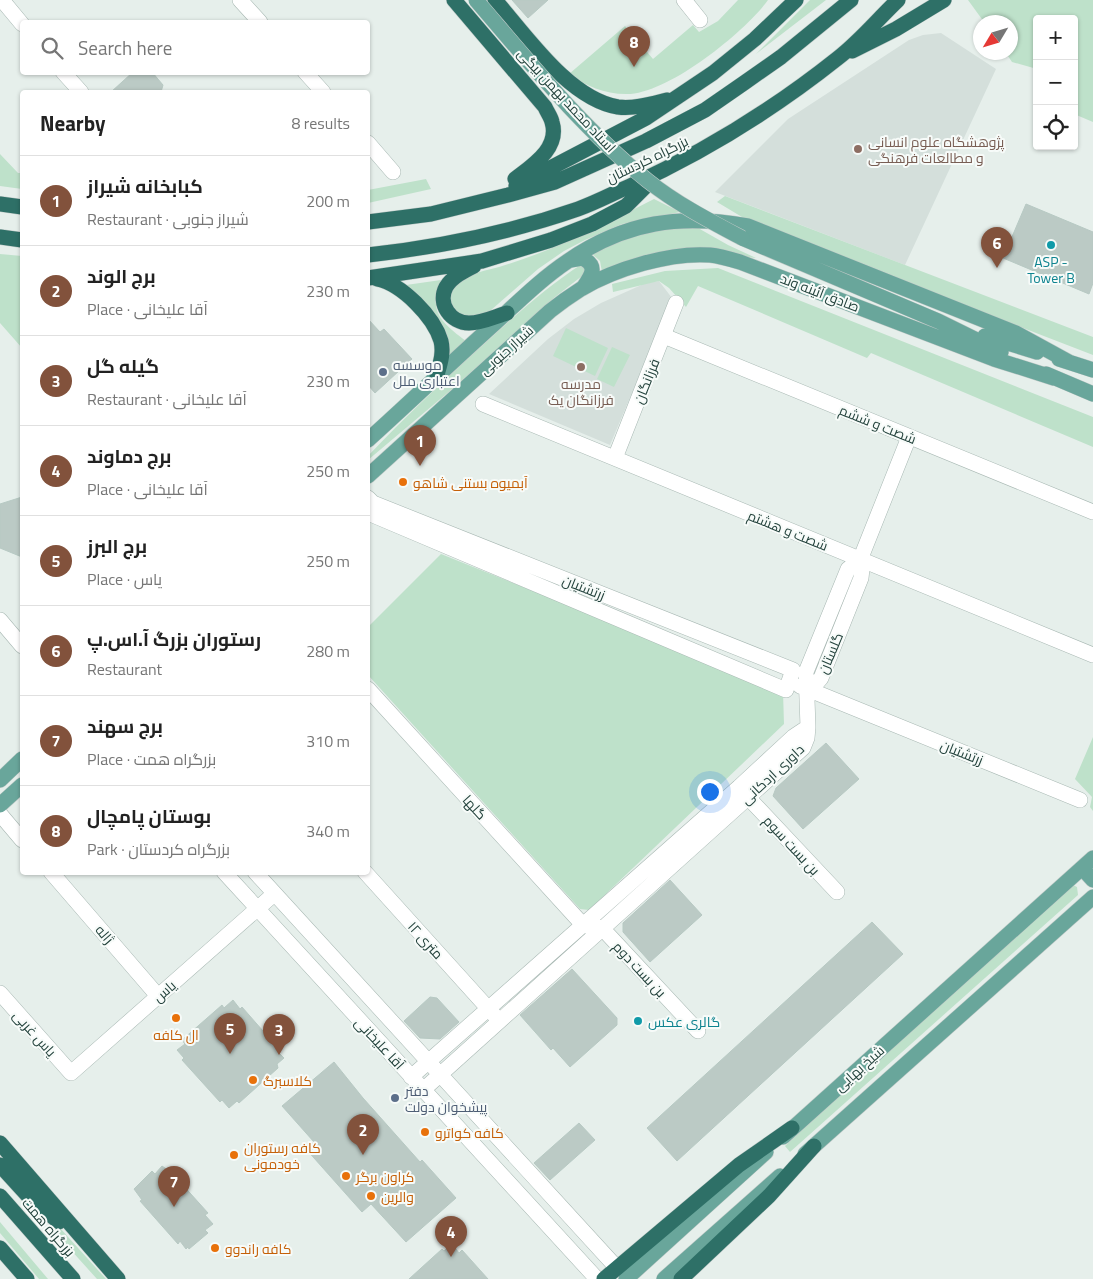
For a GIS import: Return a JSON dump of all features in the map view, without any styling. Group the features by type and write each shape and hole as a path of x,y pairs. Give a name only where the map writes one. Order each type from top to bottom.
{"highway":[{"path":"454,0 545,107 552,122 552,140 549,148 534,164 487,201"},
{"path":"495,0 552,65 574,86 589,96 617,107 637,107 678,97"},
{"path":"754,39 780,0"},
{"path":"487,201 646,118 713,72 754,39 796,0"},
{"name":"بزرگراه کردستان","path":"370,222 432,214 555,182 646,141 705,110 781,57 851,0"},
{"name":"بزرگراه کردستان","path":"370,255 453,243 504,232 579,209 658,174 752,120 840,57 898,0"},
{"path":"840,57 896,29 944,0"},
{"path":"545,107 558,109 566,106 571,102 575,94 574,86"},
{"path":"370,278 482,261 551,240 592,224 626,206 658,174"},
{"path":"0,204 20,206"},
{"path":"0,236 20,240"},
{"path":"482,261 455,276 446,287 444,305 456,321 468,323 480,322 506,313"},
{"path":"370,278 396,286 415,302 436,328 441,342 442,355 437,375"},
{"path":"604,1279 621,1274 739,1165 792,1128"},
{"path":"0,1143 118,1279"},
{"path":"680,1279 769,1196 814,1146"},
{"path":"0,1165 30,1198 93,1251"},
{"name":"بزرگراه همت","path":"0,1196 73,1279"},
{"path":"0,1248 27,1279"}],"main road":[{"name":"استاد محمد بهمن بیگی","path":"476,0 545,80 626,162 649,182 703,218 745,232"},
{"name":"شیراز جنوبی","path":"370,438 526,295 567,262 617,235 651,225 690,220 722,222 745,232"},
{"name":"صادق آئینه وند","path":"745,232 938,321 1054,378 1093,394"},
{"name":"صادق آئینه وند","path":"745,232 1016,333 1068,362"},
{"name":"صادق آئینه وند","path":"582,289 616,273 660,260 684,256 717,256 755,267 994,359 1054,378"},
{"path":"567,262 582,258 588,260 592,267 593,273 582,289"},
{"name":"شیراز جنوبی","path":"370,474 550,310 582,289"},
{"name":"صادق آئینه وند","path":"938,321 1093,370"},
{"path":"0,780 20,761"},
{"path":"0,805 20,787"},
{"path":"1087,863 1093,880"},
{"name":"شیخ بهایی","path":"621,1274 645,1262 1087,863"},
{"name":"شیخ بهایی","path":"664,1279 1093,897"}],"street":[{"path":"2,0 20,22"},
{"path":"240,0 258,20"},
{"path":"684,0 700,20"},
{"path":"67,75 79,90"},
{"path":"308,75 321,90"},
{"path":"370,145 393,172"},
{"name":"فرزانگان","path":"615,458 676,303"},
{"name":"شصت و ششم","path":"664,336 1093,512"},
{"name":"شصت و هشتم","path":"483,404 1093,655"},
{"name":"گلستان","path":"808,690 821,678 861,578 860,560 909,437"},
{"name":"زرتشتیان","path":"370,500 373,503 793,670 786,690 370,514"},
{"path":"0,620 20,644"},
{"name":"زرتشتیان","path":"789,681 1080,800"},
{"name":"داوری اردکانی","path":"411,1077 583,926 743,792 803,748 807,738 808,727 808,690"},
{"name":"گلها","path":"370,691 583,926"},
{"name":"داوری اردکانی","path":"423,1090 602,928 743,792"},
{"name":"بن بست سوم","path":"743,792 837,892"},
{"path":"0,814 20,838"},
{"name":"ژاله","path":"54,875 158,996"},
{"name":"آقا علیخانی","path":"227,875 597,1279"},
{"name":"آقا علیخانی","path":"258,875 621,1274"},
{"name":"۱۲ متری","path":"367,875 499,1020"},
{"name":"یاس","path":"71,1073 274,894"},
{"path":"583,926 602,928"},
{"name":"بن بست دوم","path":"602,928 698,1031"},
{"name":"یاس غربی","path":"0,993 71,1073"},
{"path":"530,1206 547,1192"}],"shaded area":[{"name":"پژوهشگاه علوم انسانی و مطالعات فرهنگی","path":"941,33 973,54 973,60 982,60 996,69 905,265 715,192 788,119 909,40 923,35"},
{"name":"مدرسه فرزانگان یک","path":"659,281 672,298 610,445 489,394 548,339 574,319 601,303 646,283"}],"green space":[{"path":"738,0 768,0 724,44 683,73 662,84 643,92 618,94 596,88 569,74 625,26 653,59 693,25 699,32 718,21"},
{"path":"810,0 826,0 756,54"},
{"path":"968,0 1093,0 1093,122 1078,116 1078,15 1033,15 1033,68 1011,60 1018,60 1018,15 979,15"},
{"path":"0,154 20,173 20,189 0,186"},
{"path":"426,179 431,189 370,203 370,190"},
{"path":"725,196 1093,337 1093,355 752,223 717,202"},
{"path":"654,199 680,212 622,224 585,240 564,251 538,269 490,311 478,317 458,315 454,308 450,295 454,287 463,279 519,261 558,245 597,228"},
{"path":"691,224 756,258 738,256 602,272 600,261 591,253 614,239"},
{"path":"0,254 20,256 20,346 0,323"},
{"path":"582,264 586,270 582,276 555,297 451,390 370,458 370,454 425,399 531,302"},
{"path":"718,268 1093,417 1093,447 871,353 867,358 698,286 686,307 669,288 659,281 613,292 612,284 665,271"},
{"path":"441,280 436,300 439,315 450,328 466,341 450,356 448,341 442,330 428,309 406,285"},
{"path":"566,328 608,348 595,376 553,356"},
{"path":"612,347 630,355 614,387 597,379"},
{"path":"441,554 783,692 784,724 589,910 580,909 370,677 370,625"},
{"path":"1093,737 1093,811 1090,807 1092,797 1075,779"},
{"path":"1071,884 1077,887 1078,895 790,1152 785,1146"},
{"path":"0,1222 48,1279 39,1279 0,1233"},
{"path":"51,1228 60,1228 106,1279 97,1279"}],"building":[{"path":"512,0 548,0 528,18"},
{"path":"130,75 155,75 163,85 162,90 113,90"},
{"name":"ASP - Tower B","path":"1026,204 1093,232 1093,283 1089,294 1003,258"},
{"name":"موسسه اعتباری ملل","path":"370,321 380,332 384,329 412,359 375,393 370,387"},
{"path":"20,498 20,556 0,548 0,504"},
{"path":"826,743 859,779 803,829 773,796 776,788"},
{"path":"670,880 702,915 650,962 623,932 623,923"},
{"path":"872,922 903,954 677,1161 647,1128"},
{"path":"572,969 617,1018 617,1025 570,1067 553,1048 551,1050 520,1015"},
{"path":"430,997 437,998 459,1022 440,1039 420,1038 404,1021"},
{"path":"233,1000 240,1009 242,1007 277,1047 275,1049 284,1058 277,1064 278,1068 239,1103 237,1101 229,1108 222,1100 220,1102 182,1060 184,1058 177,1050 185,1044 182,1040 222,1005 224,1008"},
{"path":"334,1062 420,1162 422,1160 456,1198 406,1242 371,1204 362,1212 306,1149 314,1142 282,1106"},
{"path":"579,1123 595,1140 550,1180 534,1163"},
{"path":"162,1166 172,1173 208,1213 205,1215 213,1224 205,1230 208,1233 189,1249 188,1247 186,1249 180,1241 178,1244 140,1201 142,1200 134,1189 152,1171 155,1174"},
{"path":"452,1244 459,1253 462,1250 488,1279 409,1279 442,1249 444,1251"}],"place":[{"name":"بوستان پامچال","path":"634,67"},
{"name":"پژوهشگاه علوم انسانی و مطالعات فرهنگی","path":"858,149"},
{"name":"ASP - Tower B","path":"1051,245"},
{"name":"رستوران بزرگ آ.اس.پ","path":"997,268"},
{"name":"مدرسه فرزانگان یک","path":"581,367"},
{"name":"موسسه اعتباری ملل","path":"383,372"},
{"name":"کبابخانه شیراز","path":"420,466"},
{"name":"آبمیوه بستنی شاهو","path":"403,482"},
{"name":"ال کافه","path":"176,1018"},
{"name":"گالری عکس","path":"638,1021"},
{"name":"برج البرز","path":"230,1054"},
{"name":"گیله گل","path":"279,1055"},
{"name":"کلاسبرگ","path":"253,1080"},
{"name":"دفتر پیشخوان دولت","path":"395,1098"},
{"name":"کافه کواترو","path":"425,1132"},
{"name":"کافه رستوران خودمونی","path":"234,1155"},
{"name":"برج الوند","path":"363,1155"},
{"name":"کراون برگر","path":"346,1176"},
{"name":"والرین","path":"371,1196"},
{"name":"برج سهند","path":"174,1207"},
{"name":"کافه راندوو","path":"215,1248"},
{"name":"برج دماوند","path":"451,1257"}]}
